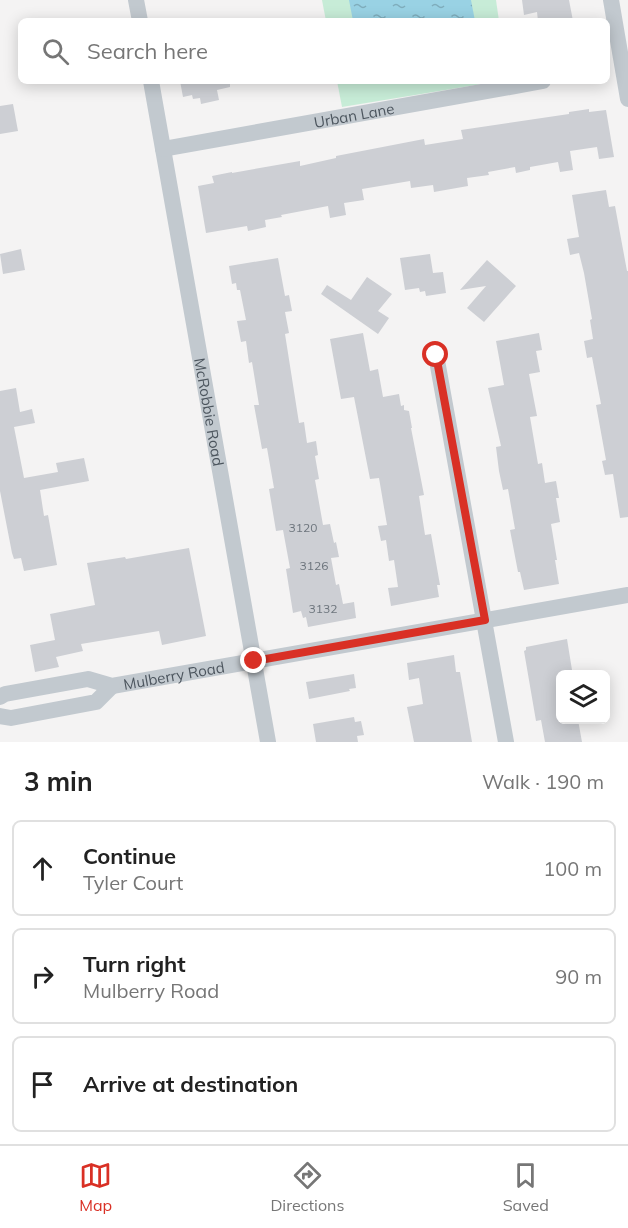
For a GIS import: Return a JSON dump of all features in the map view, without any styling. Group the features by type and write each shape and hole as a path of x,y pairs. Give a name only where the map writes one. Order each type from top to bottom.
{"street":[{"path":"136,0 139,18"},
{"path":"611,0 615,68 628,99"},
{"name":"McRobbie Road","path":"152,84 268,742"},
{"name":"Urban Lane","path":"163,149 526,84"},
{"path":"436,355 506,742"},
{"name":"Mulberry Road","path":"0,697 4,694 88,679 112,686 628,595"},
{"name":"Mulberry Road","path":"0,716 11,718 96,702 112,686"}],"green space":[{"path":"322,0 496,0 499,18 325,18"},
{"path":"338,84 482,84 342,107"}],"water":[{"path":"349,0 471,0 474,18 352,18"}],"building":[{"path":"522,0 569,0 572,18 538,18 537,12 524,15"},
{"path":"181,84 230,84 230,87 217,90 219,100 201,104 200,98 193,99 192,95 183,97"},
{"path":"13,104 18,131 0,134 0,106"},
{"path":"589,109 589,112 606,110 614,157 599,159 597,147 570,151 573,170 560,172 558,162 530,167 530,170 516,173 515,167 488,172 489,175 467,178 468,186 434,192 433,185 411,188 410,181 362,189 364,200 344,203 346,215 330,218 328,206 265,220 266,227 248,231 247,226 206,233 198,186 214,183 212,176 300,161 300,166 336,158 336,156 424,139 425,145 463,139 461,130"},
{"path":"606,190 609,207 615,206 628,271 628,517 620,518 613,474 605,475 602,461 606,460 596,405 601,404 592,357 587,358 584,341 593,339 584,273 579,253 570,255 567,239 579,237 572,195"},
{"path":"21,249 25,270 3,274 0,254"},
{"path":"430,254 433,273 443,272 446,293 426,296 425,291 420,292 419,288 405,290 400,258"},
{"path":"278,258 285,296 289,295 292,311 285,312 289,333 285,334 299,423 304,422 307,443 316,441 318,455 315,456 319,479 315,480 323,525 330,524 339,557 331,558 336,585 339,584 343,604 354,602 356,618 308,627 306,617 303,618 301,611 293,613 286,569 290,568 283,530 276,531 269,489 274,488 267,448 262,449 254,405 259,405 252,362 249,363 246,341 241,342 237,321 246,320 240,290 237,290 236,283 232,284 229,266"},
{"path":"487,260 516,286 484,322 467,308 486,286 460,290"},
{"path":"367,277 392,294 378,311 389,318 378,334 321,294 327,285 351,300"},
{"path":"363,333 370,371 378,369 383,397 399,394 401,406 404,405 404,410 409,411 424,495 419,496 425,535 431,534 440,585 437,585 439,597 391,606 388,588 398,587 394,560 389,561 386,540 381,541 378,526 387,525 379,478 370,479 354,397 341,399 330,339"},
{"path":"539,333 542,350 536,351 540,372 529,374 537,416 530,417 538,464 542,463 545,483 556,481 559,498 556,498 560,522 551,524 559,584 524,590 510,530 515,529 508,489 503,490 499,471 496,447 501,446 488,388 504,385 496,341"},
{"path":"16,388 20,412 32,409 35,423 14,427 24,478 58,472 56,463 84,458 89,481 40,490 44,516 48,515 57,565 24,571 21,558 14,559 12,553 0,491 0,391"},
{"path":"189,548 206,636 162,645 159,631 81,644 83,651 56,657 59,667 35,672 30,645 55,640 50,614 95,605 87,563"},
{"path":"567,639 572,670 556,670 556,724 579,724 582,742 545,742 541,720 536,721 524,651 526,647"},
{"path":"454,655 456,672 460,672 472,742 414,742 407,707 423,704 419,678 409,680 407,663"},
{"path":"354,674 356,688 309,699 306,682"},
{"path":"354,717 355,722 361,721 364,735 357,736 358,742 316,742 313,724"}],"route":[{"path":"254,661 485,620 436,355"}]}
